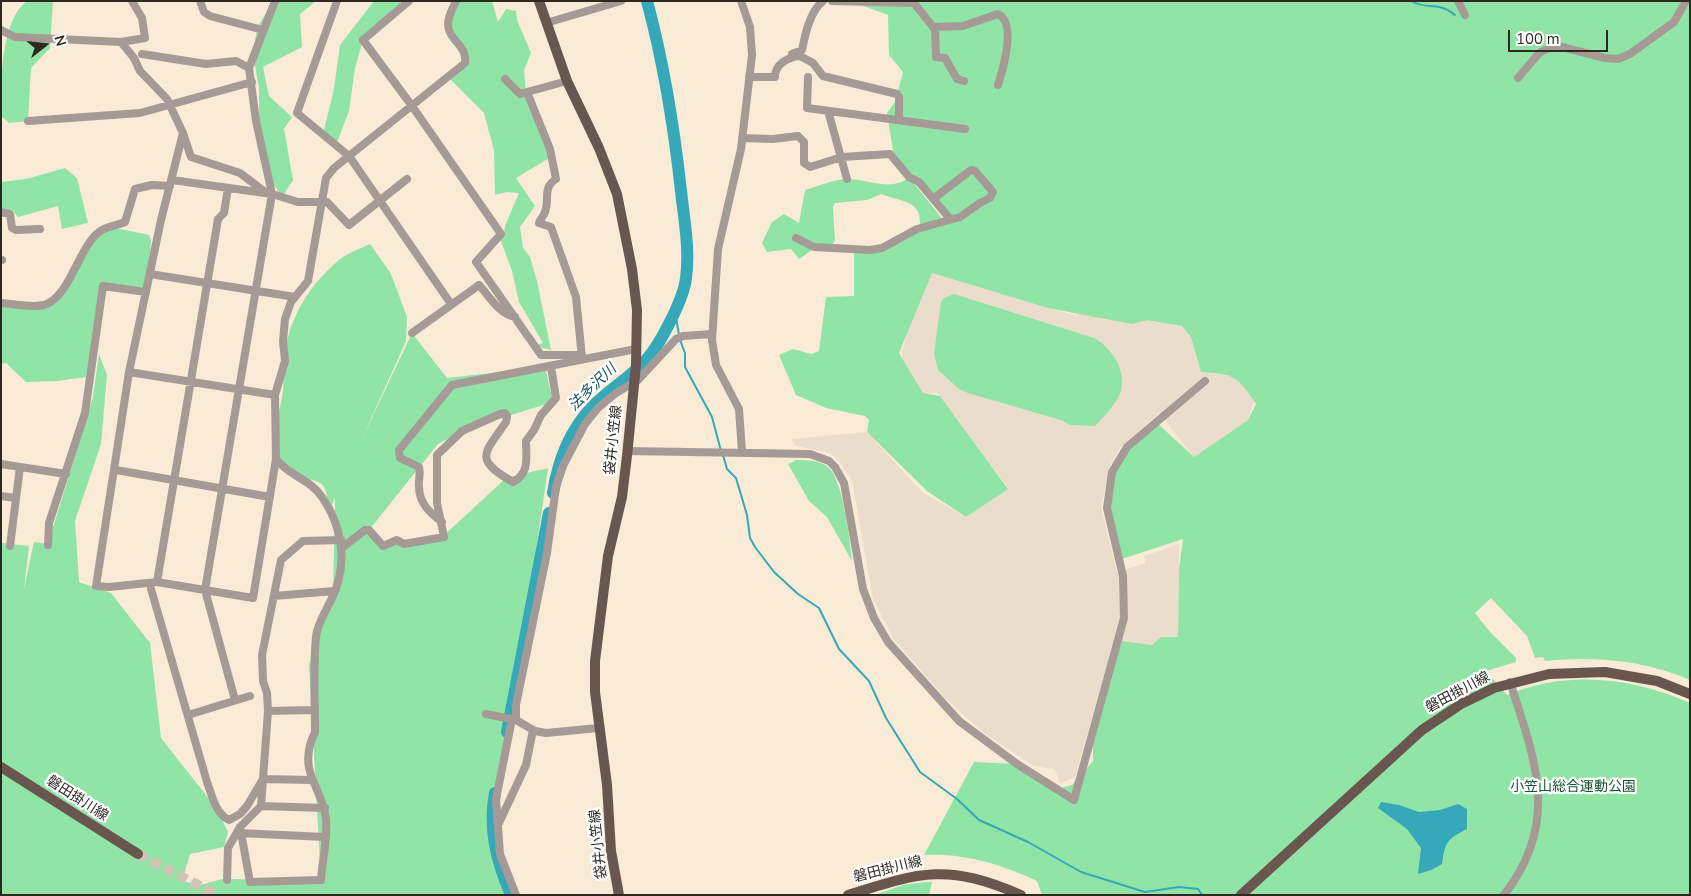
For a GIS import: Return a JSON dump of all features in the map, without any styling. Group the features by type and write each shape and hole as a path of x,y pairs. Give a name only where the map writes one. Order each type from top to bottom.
{"main road":[{"name":"袋井小笠線","path":"539,1 567,81 599,148 617,194 632,269 637,310 636,365 622,497 608,556 595,662 598,728 607,785 611,851 619,895"},
{"name":"磐田掛川線","path":"1241,895 1422,730 1461,704 1510,682 1559,673 1605,672 1657,681 1690,694"},
{"name":"磐田掛川線","path":"1,767 138,854"},
{"name":"磐田掛川線","path":"848,895 900,879 934,873 980,879 1021,895"}],"street":[{"path":"1,30 15,36 121,42 145,38 142,18 132,1"},
{"path":"200,1 204,12 210,16 263,30"},
{"path":"235,700 205,590 256,290 269,194 249,68 275,1"},
{"path":"338,1 298,113 349,156 451,304"},
{"path":"409,1 363,40 412,106 501,234 476,262 541,355 582,358"},
{"path":"183,133 129,372 116,470 96,586 154,585 205,590 253,598 276,459 275,395 285,361 283,341 285,319 295,297 308,281 326,178 349,156 465,63 465,51 451,34 448,27 456,1"},
{"path":"546,23 621,1"},
{"path":"741,1 750,27 752,40 749,78 742,138 719,241 712,334 716,365 739,409 742,452"},
{"path":"788,60 787,57 802,50 806,31 817,8 823,1"},
{"path":"832,1 914,3 928,24 935,27 963,26 998,14 1008,28 1004,64 998,85"},
{"path":"1458,1 1465,14"},
{"path":"1518,78 1539,54 1547,48 1558,46 1618,59 1630,54 1674,22 1686,1"},
{"path":"935,27 936,57 944,58 957,79 964,81"},
{"path":"121,42 134,58 140,71 170,104 191,157 240,173 269,194"},
{"path":"142,54 206,64 236,61 249,68"},
{"path":"749,78 775,77 775,70 778,65 800,56 813,63 823,76 897,94 899,97 899,119"},
{"path":"808,77 807,108 965,129"},
{"path":"505,79 520,94 567,81"},
{"path":"28,121 140,113 252,82"},
{"path":"527,92 550,149 556,179 548,186 545,213 538,222 551,227 576,298 582,358"},
{"path":"828,111 847,179"},
{"path":"742,138 773,139 798,136 804,142 804,163 810,167 842,157 890,154 909,177 919,182 950,219"},
{"path":"796,238 814,247 870,250 890,246 917,229 960,217 993,195 975,171 971,170 933,199"},
{"path":"1,303 43,306 52,301 71,277 91,240 102,230 125,222 135,189 171,183 269,194 298,202 327,202 349,225 407,179"},
{"path":"228,188 224,213 218,219 174,481 154,585 207,782 215,805 223,817 229,820 240,814 263,779"},
{"path":"1,212 10,214 12,228 16,230 40,229"},
{"path":"150,274 295,297"},
{"path":"48,545 49,523 85,413 103,286 146,292"},
{"path":"412,334 451,304 479,286 508,316 515,317"},
{"path":"516,895 500,854 497,795 548,553 556,486 563,466 584,424 598,408 616,393 633,383 676,339 683,336 712,334"},
{"path":"442,522 429,512 423,503 418,488 419,467 400,458 399,450 452,385 540,367 551,367 582,358 636,349"},
{"path":"227,880 228,848 240,830 261,806 268,711 267,693 263,681 262,655 281,560 303,541 342,543 365,530 369,530 384,546 397,540 404,544 444,538 437,504 437,455 462,431 505,413 507,416 506,422 485,452 485,458 496,472 513,482 520,478 528,459 526,441 541,415 556,398 551,367"},
{"path":"129,372 275,395"},
{"path":"627,451 810,454 820,456 835,467 844,483 863,588 874,618 888,642 959,721 1010,759 1074,800 1122,633 1124,618 1123,576 1107,508 1112,472 1127,447 1205,382"},
{"path":"240,830 250,882 321,880 325,837 325,808 311,780 309,745 315,732 316,635 320,619 334,591 342,543 330,509 316,490 284,470 276,459"},
{"path":"1,464 66,474"},
{"path":"10,546 20,467"},
{"path":"116,470 270,497"},
{"path":"1,496 15,498"},
{"path":"274,596 334,591"},
{"path":"1504,895 1515,880 1529,849 1539,801 1538,780 1533,755 1510,682"},
{"path":"188,715 250,696"},
{"path":"268,711 315,710"},
{"path":"486,714 514,719 533,730 546,733 598,728"},
{"path":"498,825 512,792 526,766 533,730"},
{"path":"263,779 311,780"},
{"path":"497,795 512,792"},
{"path":"261,806 325,808"},
{"path":"240,830 325,837"}],"shaded area":[{"path":"932,273 1076,316 1089,277 1182,326 1191,337 1201,372 1223,373 1240,380 1254,401 1248,420 1194,457 1159,413 1120,448 1110,465 1101,507 1117,572 1146,563 1144,556 1179,544 1178,638 1161,637 1152,646 1113,644 1075,777 1061,783 1054,769 1033,766 983,732 946,699 892,637 873,599 852,481 840,462 830,453 796,446 791,439 867,432 923,493 966,517 1008,488 937,392 924,394 902,358 922,278"}],"green space":[{"path":"27,1 53,1 50,48 31,68 28,121 9,123 1,116 4,54 12,23 18,10"},
{"path":"273,1 316,1 300,14 302,47 263,67 269,96 292,117 284,129 293,180 282,197 270,178 259,132 259,87 253,55 257,28"},
{"path":"374,1 409,1 363,40 355,68 349,111 336,145 323,134 334,89 340,45"},
{"path":"456,1 492,1 498,22 506,9 516,11 517,20 531,53 524,70 526,92 551,157 516,178 535,206 520,227 523,248 530,257 537,281 551,350 535,346 543,343 519,302 512,271 499,236 504,240 500,236 504,234 505,226 519,193 507,192 495,195 494,150 484,113 448,77 465,63 463,49 465,46 452,35 449,19"},
{"name":"小笠山総合運動公園","path":"850,1 1690,1 1690,680 1655,668 1619,661 1582,659 1545,661 1543,657 1535,658 1527,636 1491,598 1475,613 1490,632 1516,658 1516,662 1486,671 1507,695 1529,687 1552,682 1599,680 1645,687 1690,703 1690,895 1042,895 1037,881 1009,869 968,858 924,855 974,762 1017,764 1061,788 1072,785 1093,761 1093,734 1120,641 1152,645 1161,637 1178,637 1179,569 1183,539 1119,560 1107,508 1117,463 1156,422 1194,457 1248,420 1256,404 1244,387 1234,378 1221,374 1201,372 1191,337 1182,326 1147,320 1132,324 1048,308 932,273 899,353 923,393 940,396 1008,489 966,517 927,491 867,432 869,420 865,416 826,408 796,395 779,355 793,349 811,354 819,351 826,297 854,296 854,249 882,248 920,228 920,219 918,212 910,204 881,194 867,200 835,203 833,207 835,241 829,248 812,250 799,259 791,249 767,252 762,243 772,222 784,214 799,223 805,190 826,183 854,179 878,184 894,184 902,182 909,177 944,221 949,219 894,157 887,113 895,102 903,72 889,55 888,15"},
{"path":"65,168 77,178 88,223 62,229 58,206 18,217 12,210 1,209 2,182 26,179"},
{"path":"111,227 149,235 151,241 147,287 107,287 86,377 57,381 26,382 6,363 1,364 1,303 39,305 52,301 91,240"},
{"path":"370,244 390,272 407,317 406,341 361,441 412,333 447,378 545,367 553,402 466,429 438,444 369,530 384,546 440,539 506,478 548,468 518,673 496,799 499,862 506,895 1,895 1,543 29,546 24,589 34,542 48,544 93,397 99,354 107,375 101,444 75,521 79,582 111,593 150,643 161,738 217,809 228,832 224,847 190,854 182,881 200,885 222,879 321,880 309,664 333,596 335,498 330,509 325,489 321,483 296,475 282,465 277,455 274,439 283,391 284,357 290,329 302,303 318,280 339,260"},
{"path":"954,294 1094,338 1100,342 1112,353 1122,376 1121,391 1113,406 1095,426 1070,425 1061,420 959,389 938,370 934,354 941,302 944,298"},
{"path":"796,460 822,463 834,475 845,512 852,561 827,517 809,501 788,464"},
{"path":"932,882 929,895 875,895 903,885"}],"water":[{"path":"1381,802 1399,805 1419,812 1440,810 1458,804 1467,809 1467,829 1448,842 1442,864 1418,874 1421,848 1407,829 1378,808"}],"waterway":[{"name":"法多沢川","path":"553,493 558,469 566,447 577,426 593,406 634,372 653,352 665,332 681,297 686,278 686,234 675,143 668,96 647,1"},
{"path":"1411,1 1417,4 1443,8 1455,15"},
{"path":"675,311 679,335"},
{"path":"680,340 685,353 685,367 712,417 721,451"},
{"path":"723,455 727,469 736,478 747,515 750,538 755,547 774,572 798,594 819,608 839,649 869,681 886,718 920,772 957,799 979,820 1028,842 1081,872 1145,892 1179,887 1198,889 1202,895"},
{"name":"法多沢川","path":"507,732 549,513"},
{"name":"法多沢川","path":"495,793 493,806 495,845 511,895"}],"tunnel":[{"path":"138,854 217,895"}]}
